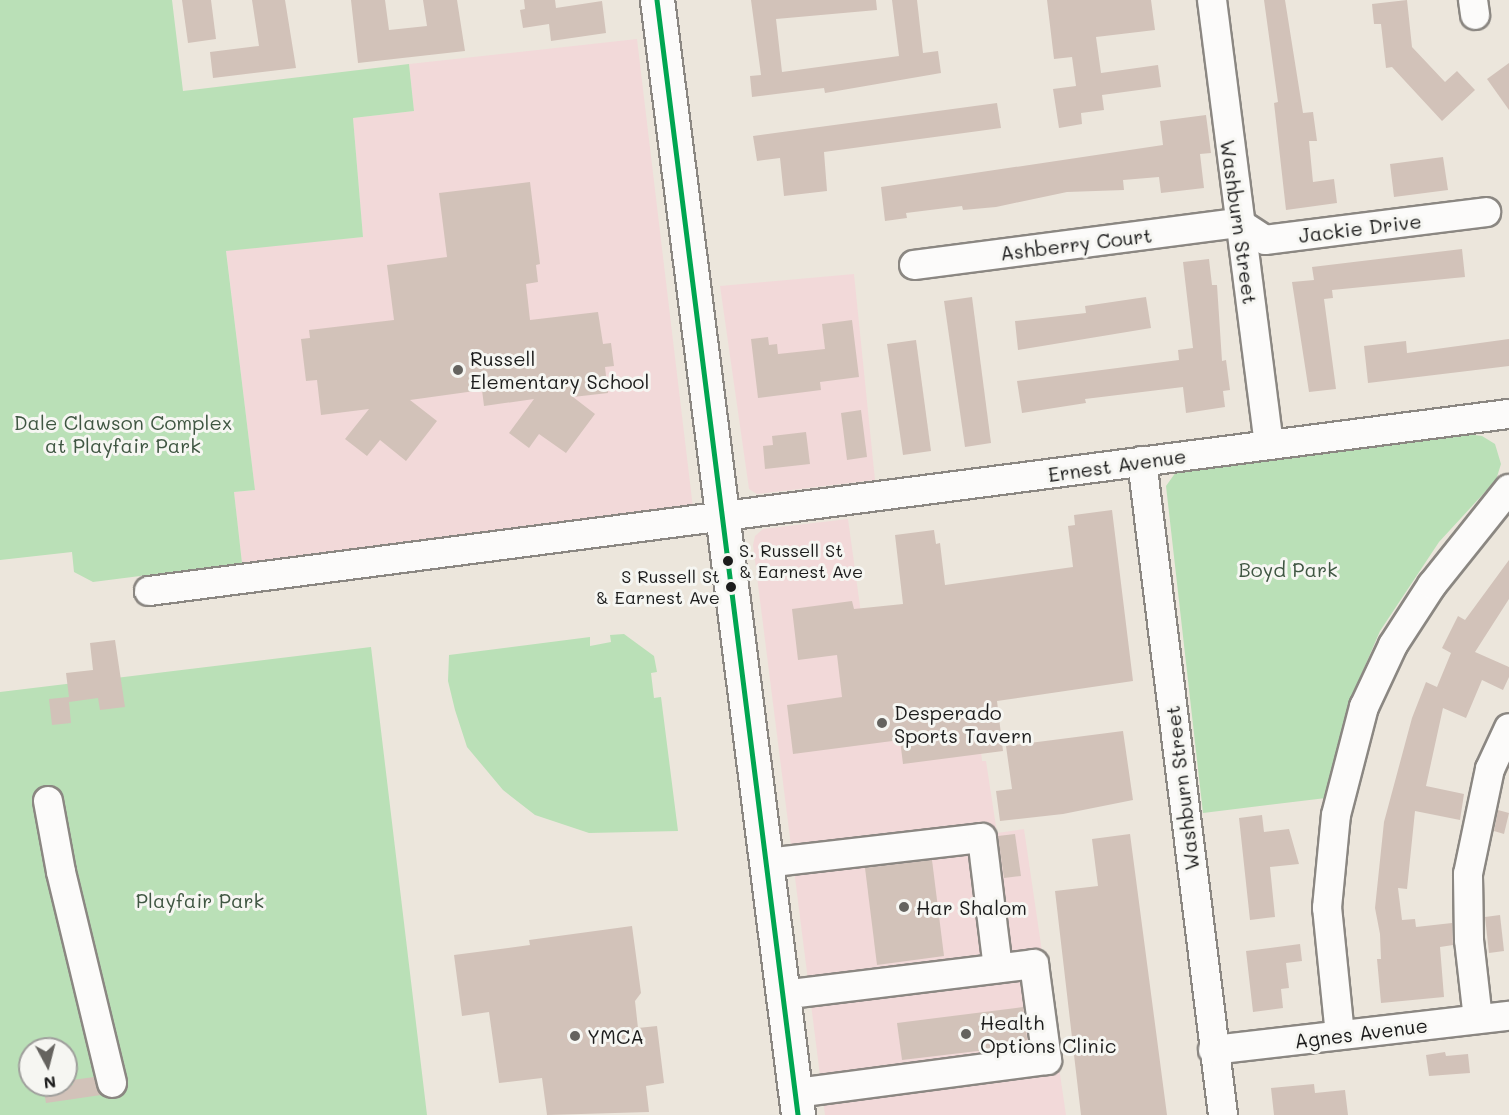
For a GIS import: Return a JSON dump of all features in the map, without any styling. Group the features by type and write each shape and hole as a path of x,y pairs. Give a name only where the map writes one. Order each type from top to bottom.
{"main road":[{"path":"657,0 797,1104"}],"street":[{"name":"Washburn Street","path":"1212,0 1269,443"},
{"name":"Jackie Drive","path":"1239,223 1265,240 1486,213"},
{"name":"Ashberry Court","path":"914,265 1239,223"},
{"name":"Ernest Avenue","path":"149,591 724,518 1269,443 1509,414"},
{"name":"Washburn Street","path":"1142,461 1213,1050 1223,1115"},
{"path":"1340,1035 1327,908 1336,816 1364,707 1392,645 1432,585 1509,489"},
{"path":"1478,1019 1469,940 1468,874 1490,769 1509,728"},
{"path":"48,801 61,872 112,1083"},
{"path":"766,863 982,838 998,968"},
{"path":"783,995 1034,964 1047,1060 797,1104"},
{"name":"Agnes Avenue","path":"1213,1050 1509,1016"}],"shaded area":[{"name":"Russell Elementary School","path":"637,39 693,508 242,563 234,492 255,490 226,250 363,237 353,118 414,111 409,64"},
{"path":"854,274 875,480 757,494 749,489 720,286"},
{"path":"848,519 872,693 974,680 982,761 986,761 997,833 1024,829 1066,1115 825,1115 753,545 755,536 763,529"}],"green space":[{"name":"Dale Clawson Complex at Playfair Park","path":"0,0 172,0 183,91 409,64 414,111 353,118 363,237 226,251 255,490 234,492 242,563 93,582 74,572 72,552 0,560"},
{"name":"Boyd Park","path":"1467,434 1482,436 1495,444 1501,464 1496,480 1439,542 1380,631 1350,701 1326,798 1203,813 1166,486 1176,472"},
{"path":"624,634 654,656 657,672 651,673 654,698 661,697 678,831 589,833 535,815 503,790 467,747 455,710 448,681 449,655 590,637 590,646 611,642 610,635"},
{"name":"Playfair Park","path":"371,647 427,1115 0,1115 0,692"}],"building":[{"path":"182,0 211,0 216,39 188,43"},
{"path":"252,0 285,0 296,68 213,78 210,52 259,46"},
{"path":"351,0 385,0 389,30 427,26 423,0 457,0 465,51 358,63"},
{"path":"524,0 555,0 556,8 602,1 606,33 551,41 549,24 523,28 520,10 525,9"},
{"path":"751,0 876,0 877,10 776,19 782,72 899,56 892,0 917,0 923,53 938,51 941,73 825,93 824,88 752,97 750,76 761,75"},
{"path":"1047,0 1151,0 1155,30 1096,37 1101,73 1158,65 1161,87 1102,95 1104,110 1081,113 1082,124 1059,128 1053,89 1076,86 1072,57 1054,59"},
{"path":"1264,0 1285,0 1303,113 1313,112 1317,141 1309,141 1313,182 1334,179 1337,203 1286,210 1274,103 1278,102"},
{"path":"1407,0 1412,47 1445,82 1457,71 1475,90 1442,121 1392,67 1386,68 1381,24 1374,24 1372,4"},
{"path":"1509,63 1509,110 1487,79"},
{"path":"997,103 1001,128 824,152 827,191 784,196 780,158 757,161 753,136"},
{"path":"1206,115 1211,153 1200,154 1204,188 1161,193 1159,177 1123,180 1124,190 1067,192 996,207 963,210 962,206 906,213 907,218 885,221 881,187 1163,145 1160,121"},
{"path":"1443,157 1448,190 1394,197 1390,164"},
{"path":"530,182 540,264 536,265 538,282 526,284 530,320 598,312 603,344 611,343 614,366 605,367 608,393 573,397 595,414 566,453 539,434 529,448 509,433 534,399 484,406 482,390 410,400 437,421 406,461 380,440 367,456 345,439 369,409 321,415 317,380 306,381 301,339 310,338 309,330 394,320 387,265 447,257 439,193"},
{"path":"1462,249 1465,277 1332,290 1333,298 1324,299 1336,389 1309,392 1292,282 1314,280 1312,267"},
{"path":"1209,259 1212,285 1217,285 1222,361 1226,360 1230,390 1223,391 1225,407 1186,413 1183,387 1085,399 1086,403 1022,413 1017,381 1179,360 1178,350 1193,348 1183,262"},
{"path":"972,297 991,443 965,447 944,301"},
{"path":"1146,297 1151,328 1018,350 1015,321 1086,313 1085,306"},
{"path":"852,320 859,377 820,382 821,390 758,398 751,339 768,337 769,345 777,344 778,354 825,349 822,324"},
{"path":"1509,339 1509,366 1368,383 1364,346 1406,341 1407,353"},
{"path":"916,340 931,451 903,455 887,344"},
{"path":"861,410 867,457 847,460 841,413"},
{"path":"806,432 810,464 765,469 763,446 773,445 772,436"},
{"path":"1112,510 1133,681 997,701 1003,751 903,764 900,740 793,754 787,705 842,697 837,655 798,660 792,609 852,601 854,609 903,604 895,535 934,530 936,544 940,543 945,585 1073,567 1068,526 1075,525 1074,515"},
{"path":"1509,560 1509,599 1475,652 1509,667 1509,677 1503,690 1482,680 1466,718 1443,708 1426,786 1464,794 1460,820 1415,811 1407,889 1398,888 1402,920 1415,919 1416,927 1452,923 1453,945 1440,947 1444,997 1381,1003 1377,959 1381,959 1380,934 1375,908 1384,822 1412,718 1426,682 1437,687 1451,653 1442,648 1458,616 1465,620"},
{"path":"115,640 125,707 100,710 98,698 69,702 71,723 52,725 49,699 69,697 66,673 93,670 90,643"},
{"path":"1123,731 1133,800 1063,814 1000,821 996,791 1012,789 1006,746"},
{"path":"1498,810 1509,813 1504,834 1494,831"},
{"path":"1262,815 1264,832 1289,829 1299,864 1270,867 1275,917 1250,920 1239,818"},
{"path":"1015,834 1021,876 1004,878 998,836"},
{"path":"1130,834 1167,1115 1081,1115 1055,891 1098,886 1092,839"},
{"path":"932,860 944,956 877,965 865,868"},
{"path":"1500,915 1504,951 1489,953 1485,917"},
{"path":"632,926 641,993 635,1001 638,1028 657,1026 664,1083 646,1086 649,1112 547,1115 542,1078 499,1083 489,1012 462,1016 454,955 530,945 529,940"},
{"path":"1300,944 1302,961 1286,963 1289,988 1281,989 1283,1008 1253,1012 1246,951"},
{"name":"Health Options Clinic","path":"1023,1007 1028,1045 902,1060 897,1023"},
{"path":"1445,1052 1446,1056 1468,1054 1470,1073 1429,1076 1426,1055"},
{"path":"94,1077 101,1095 46,1103 45,1097 78,1097 78,1079"},
{"path":"1314,1084 1315,1093 1345,1090 1348,1115 1274,1115 1271,1088"}],"transit line":[{"path":"657,0 798,1115"}],"place":[{"name":"Russell Elementary School","path":"458,370"},
{"name":"S. Russell St & Earnest Ave","path":"728,561"},
{"name":"S Russell St & Earnest Ave","path":"731,587"},
{"name":"Desperado Sports Tavern","path":"882,723"},
{"name":"Har Shalom","path":"904,907"},
{"name":"Health Options Clinic","path":"966,1034"},
{"name":"YMCA","path":"575,1036"}]}
